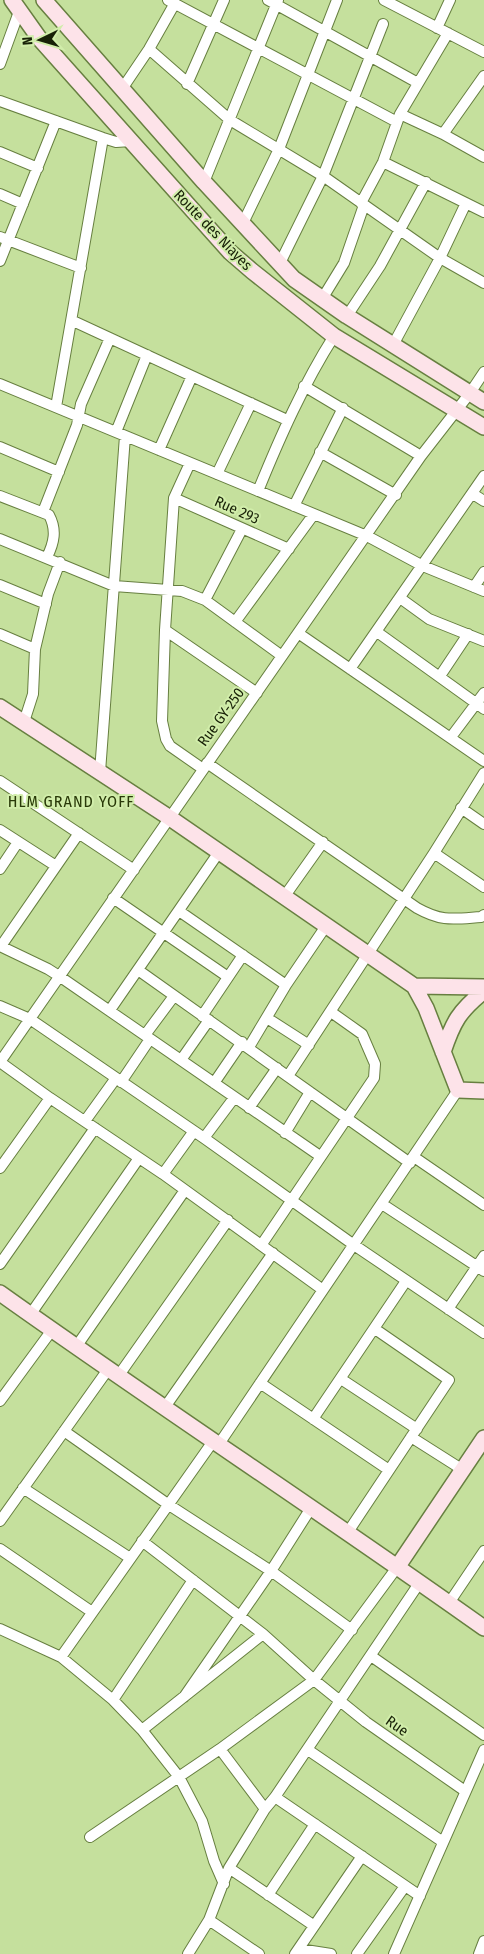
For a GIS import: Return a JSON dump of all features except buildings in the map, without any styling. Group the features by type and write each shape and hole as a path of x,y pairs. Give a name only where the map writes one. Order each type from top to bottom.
{"street":[{"name":"Route des Niayes","path":"45,0 204,182 294,279 322,300 484,402"},
{"path":"187,84 224,0"},
{"path":"243,224 279,149 306,75 337,0"},
{"path":"437,28 450,0"},
{"path":"389,1 484,52"},
{"path":"122,89 149,49 171,2 354,99 398,118 443,134 484,157"},
{"path":"204,182 258,48 274,2 418,83"},
{"path":"0,64 16,5"},
{"name":"Route des Niayes","path":"16,5 39,38 230,252 334,336 484,427"},
{"path":"279,265 323,176 383,24"},
{"path":"322,300 344,263 363,204 383,162 398,118 448,33"},
{"path":"149,49 230,120 323,176 440,258 484,283"},
{"path":"443,134 484,76"},
{"path":"0,102 116,142 131,141"},
{"path":"0,261 4,239 23,204 56,121"},
{"path":"56,407 103,138"},
{"path":"0,152 38,168"},
{"path":"383,162 484,212"},
{"path":"347,316 380,266 426,182"},
{"path":"0,194 23,204"},
{"path":"394,345 440,258 466,203"},
{"path":"4,239 81,268"},
{"path":"72,321 287,420"},
{"path":"258,490 287,420 304,386 334,336"},
{"path":"43,512 77,426 82,404 110,338"},
{"path":"100,772 114,586 120,434 148,355"},
{"name":"Rue GY-250","path":"0,1062 396,495 421,456 484,372"},
{"path":"159,450 192,376"},
{"path":"0,384 367,536 423,566 484,591"},
{"path":"304,386 421,456"},
{"path":"217,474 250,403"},
{"path":"294,506 342,408"},
{"path":"0,447 59,472"},
{"path":"320,452 396,495"},
{"path":"190,462 174,498 165,630 162,721 166,739 170,746 205,766 323,842 431,916 444,919 481,917 484,914"},
{"path":"350,669 484,476"},
{"path":"473,494 484,502"},
{"name":"Rue 293","path":"174,498 288,549"},
{"path":"1,499 49,515 54,528 52,546 47,557"},
{"path":"234,622 314,514"},
{"path":"205,600 242,529"},
{"path":"0,539 60,562 114,586 169,590 194,595 205,600 282,656"},
{"path":"24,722 33,694 35,648 52,582 60,562"},
{"path":"474,587 484,572"},
{"path":"0,585 46,604"},
{"path":"400,598 429,619 484,641"},
{"path":"165,630 257,693"},
{"path":"376,632 480,706"},
{"path":"298,633 484,760"},
{"path":"0,634 35,648"},
{"path":"440,676 468,634"},
{"path":"451,737 480,706 484,693"},
{"path":"0,707 170,818 414,986 426,1008 458,1090"},
{"path":"288,1076 434,853 484,772"},
{"path":"0,781 134,870"},
{"path":"461,808 484,824"},
{"path":"0,830 56,866"},
{"path":"79,833 0,946 59,976 320,1156"},
{"path":"0,870 18,842"},
{"path":"284,897 323,842"},
{"path":"110,1010 219,852"},
{"path":"434,853 484,887"},
{"path":"113,898 228,977"},
{"path":"178,911 286,985"},
{"path":"214,1083 267,1018 286,985 326,926"},
{"path":"181,1060 228,977 243,955"},
{"path":"138,970 348,1118 484,1205"},
{"path":"414,986 484,989"},
{"path":"443,1052 450,1030 465,1006 484,989"},
{"path":"86,1121 119,1080 174,996"},
{"path":"0,1006 30,1019 194,1131 406,1281 484,1333"},
{"path":"262,1244 374,1078 375,1064 362,1034 330,1012"},
{"path":"267,1018 309,1045"},
{"path":"0,1062 163,1174 323,1290"},
{"path":"249,1108 277,1068"},
{"path":"458,1090 484,1091"},
{"path":"60,1657 130,1558 260,1383 458,1090"},
{"path":"285,1133 310,1092"},
{"path":"0,1168 50,1098"},
{"path":"204,1138 234,1098"},
{"path":"0,1264 95,1128"},
{"path":"163,1174 194,1131"},
{"path":"30,1315 139,1158"},
{"path":"76,1347 185,1190"},
{"path":"382,1204 481,1268"},
{"path":"0,1520 64,1432 114,1372 228,1220"},
{"path":"165,1407 274,1253"},
{"path":"448,1309 481,1268 484,1256"},
{"path":"313,1419 406,1281"},
{"path":"0,1293 76,1347 398,1566 484,1628"},
{"path":"348,1532 449,1380 375,1329"},
{"path":"2,1394 52,1330"},
{"path":"341,1379 463,1470"},
{"path":"260,1383 389,1470"},
{"path":"64,1432 169,1505 271,1571 352,1630"},
{"path":"90,1837 220,1749 314,1680 398,1566 484,1438"},
{"path":"23,1488 130,1558"},
{"path":"184,1696 271,1571 311,1508"},
{"name":"Rue","path":"142,1542 263,1634 341,1702 388,1738 465,1791"},
{"path":"0,1549 92,1612"},
{"path":"449,1603 484,1551"},
{"path":"113,1700 193,1580"},
{"path":"188,1954 209,1920 229,1868 265,1809 276,1797 341,1702 420,1582"},
{"path":"0,1629 60,1657 113,1700 142,1730 179,1776 202,1821 214,1861 224,1884"},
{"path":"142,1730 263,1634"},
{"path":"371,1656 484,1736"},
{"path":"220,1749 265,1809"},
{"path":"308,1750 443,1842"},
{"path":"394,1954 484,1750"},
{"path":"276,1797 420,1896"},
{"path":"268,1895 315,1824"},
{"path":"330,1954 297,1951 362,1856"},
{"path":"229,1868 313,1925"},
{"path":"357,1954 405,1886"},
{"path":"209,1920 259,1954"},
{"path":"479,1954 484,1942"}],"district":[{"name":"HLM GRAND YOFF","path":"71,801"}]}
